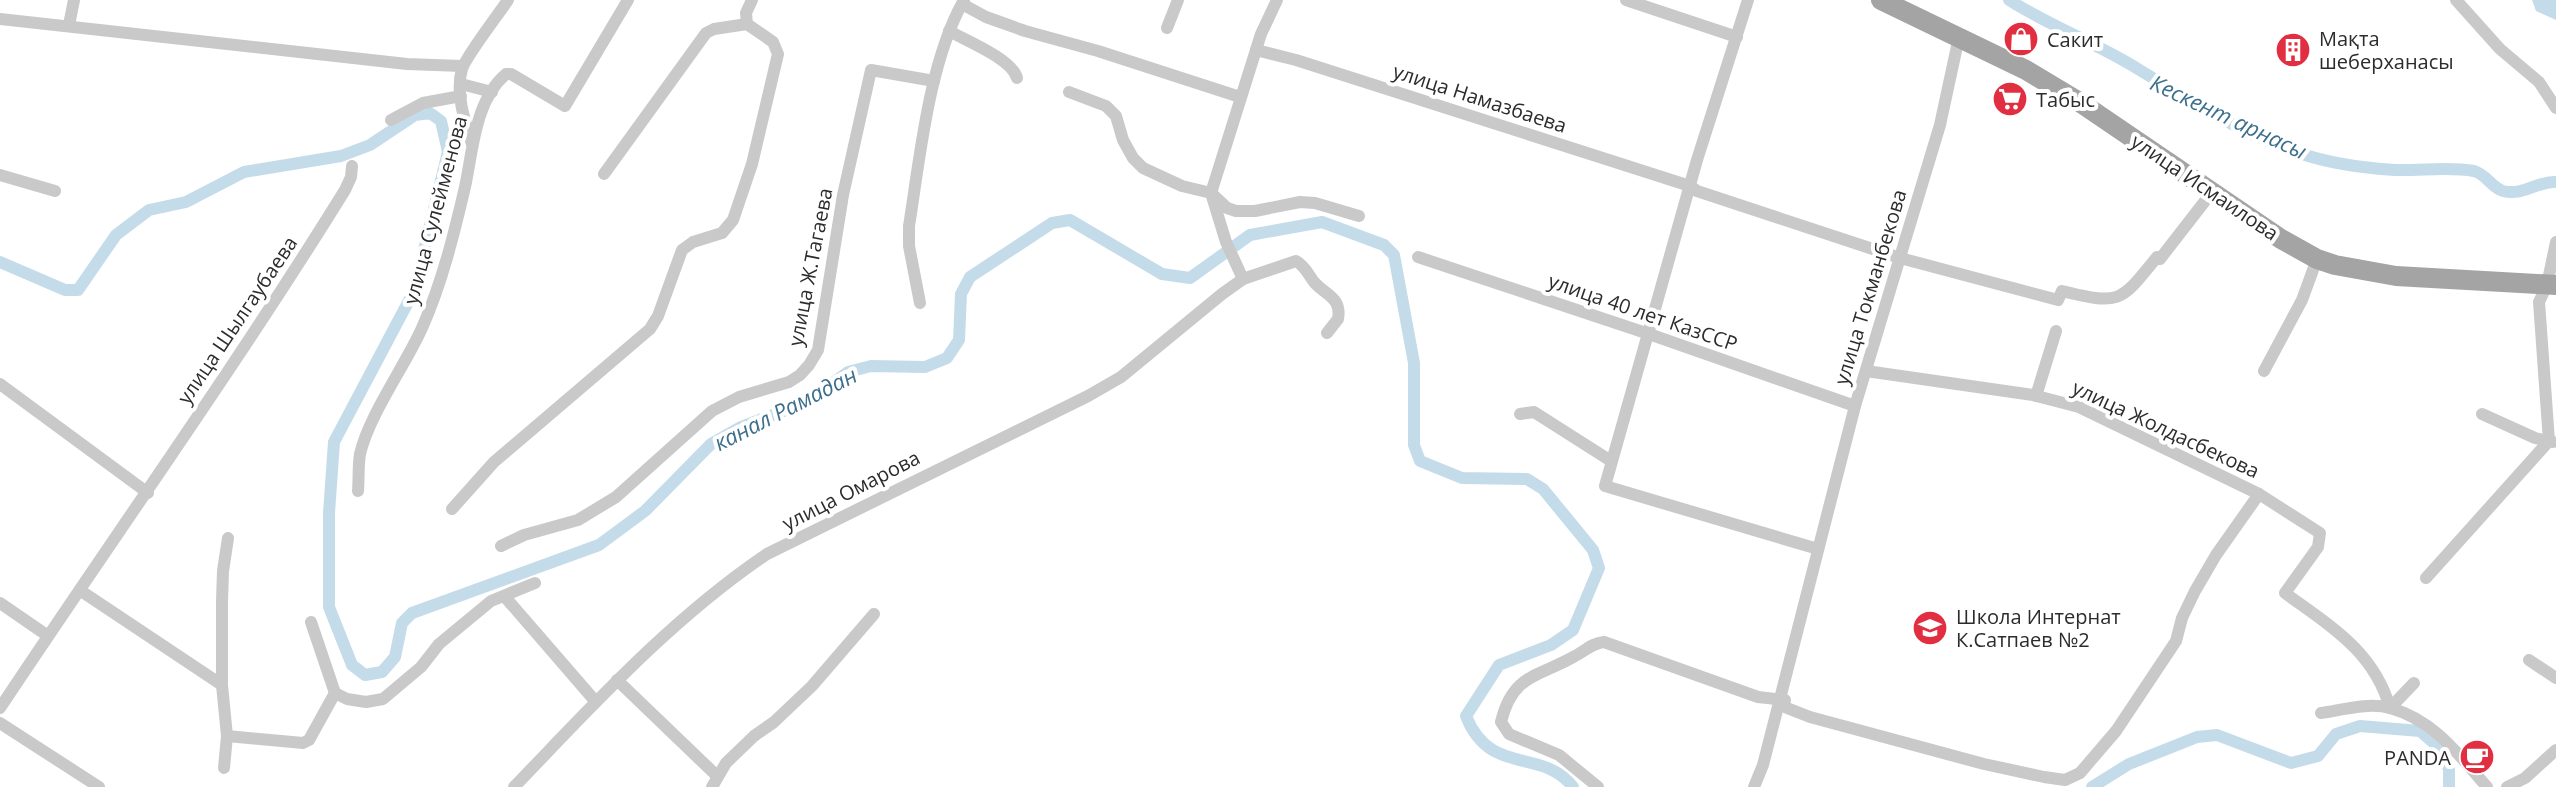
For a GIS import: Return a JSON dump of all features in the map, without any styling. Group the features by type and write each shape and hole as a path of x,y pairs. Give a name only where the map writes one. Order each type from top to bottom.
{"main road":[{"name":"улица Исмаилова","path":"1881,0 2026,70 2081,103 2281,239 2317,259 2396,276 2551,285"}],"street":[{"path":"69,25 74,0"},
{"path":"391,120 423,103 461,90 492,92 506,74 565,106 628,0"},
{"path":"747,24 746,13 752,0"},
{"path":"1167,28 1178,0"},
{"path":"1243,279 1226,242 1211,193 1256,50 1277,0"},
{"path":"1626,0 1737,37"},
{"path":"1748,0 1690,186 1605,486 1818,549"},
{"path":"2456,0 2500,49 2539,82 2556,108"},
{"path":"472,144 464,118 462,66 502,1"},
{"path":"920,303 909,246 909,226 934,81 949,31 963,2 986,17 1025,31 1240,97"},
{"path":"0,19 407,64 462,66"},
{"path":"452,509 494,462 650,329 658,316 682,250 693,242 722,233 733,220 752,164 778,54 773,42 747,24 706,33 604,174"},
{"path":"949,31 1004,60 1015,69 1017,78"},
{"name":"улица Токманбекова","path":"1754,787 1785,700 1818,549 1855,406 1940,125 1959,37"},
{"name":"улица Намазбаева","path":"1256,50 1296,60 1690,186 1697,191 1900,258 2058,300 2062,291 2102,301 2130,292 2212,192"},
{"name":"улица Ж.Тагаева","path":"501,546 524,535 578,520 616,497 712,411 739,397 789,382 800,375 818,350 843,195 871,70 934,81"},
{"name":"улица Сулейменова","path":"358,491 360,456 367,433 422,328 443,270 465,188 472,144 492,92"},
{"path":"1069,92 1106,106 1116,116 1123,140 1143,168 1182,186 1211,193 1227,208 1255,211 1300,202 1315,203 1359,216"},
{"name":"улица Шылгаубаева","path":"0,708 295,271 345,190 352,166"},
{"path":"0,175 55,191"},
{"path":"2426,578 2553,442 2539,302 2551,285 2556,242"},
{"name":"улица 40 лет КазССР","path":"1418,257 1855,406"},
{"path":"2264,371 2302,300 2317,259"},
{"name":"улица Омарова","path":"514,787 617,680 695,608 767,554 1121,377 1243,279 1296,261 1337,303 1338,319 1327,333"},
{"path":"2036,396 2056,331"},
{"name":"улица Жолдасбекова","path":"1866,371 2036,396 2079,407 2259,494 2320,533 2318,547 2285,593 2357,647 2385,688 2390,708"},
{"path":"0,384 148,493"},
{"path":"1520,414 1534,412 1611,461"},
{"path":"2482,414 2535,438 2553,442"},
{"name":"улица Жолдасбекова","path":"1785,700 1787,708 1810,717 2065,780 2080,773 2089,764 2127,714 2176,641 2182,618 2216,555 2259,494"},
{"path":"224,768 227,736 222,685 223,571 228,538"},
{"path":"311,622 335,693 347,699 366,702 383,699 421,667 439,644 491,601 535,583"},
{"path":"81,591 222,685"},
{"path":"505,597 596,702"},
{"path":"0,603 48,636"},
{"path":"617,680 714,782 726,763 774,722 833,664 874,614"},
{"path":"1598,787 1559,755 1516,738 1502,727 1503,713 1520,684 1535,673 1597,643 1604,642 1758,697 1785,700"},
{"path":"2529,660 2556,678"},
{"path":"2390,708 2414,683"},
{"path":"227,736 303,743 309,740 335,693"},
{"path":"2321,713 2390,708 2439,732 2487,787"},
{"path":"0,723 99,787"},
{"path":"2507,787 2525,778 2556,750"}],"water":[{"path":"2532,0 2556,0 2556,20 2536,11"}],"waterway":[{"name":"Кескент арнасы","path":"2009,0 2236,126 2299,153 2371,168 2474,171 2499,189 2511,192 2556,182"},
{"name":"канал Рамадан","path":"0,262 65,290 78,290 116,235 149,210 186,202 244,172 341,156 370,145 415,115 430,113 441,121 448,152 414,291 334,442 329,513 329,607 352,665 365,675 382,672 395,657 402,623 412,613 599,545 645,511 711,444 741,427 807,402 848,372 871,366 925,367 947,358 959,340 961,294 970,277 1052,223 1070,220 1162,274 1190,278 1250,235 1322,222 1384,245 1394,255 1414,363 1414,445 1420,461 1462,478 1527,479 1543,489 1593,550 1599,568 1573,630 1551,645 1499,665 1466,716 1476,735 1488,747 1502,755 1547,768 1573,787"},
{"name":"канал Рамадан","path":"2092,787 2129,764 2197,737 2217,735 2291,763 2318,756 2336,734 2360,726 2420,731 2443,751 2449,770 2449,787"}],"place":[{"name":"Сакит","path":"2021,39"},
{"name":"Мақта шеберханасы","path":"2293,50"},
{"name":"Табыс","path":"2010,99"},
{"name":"Школа Интернат К.Сатпаев №2","path":"1930,628"},
{"name":"PANDA","path":"2477,757"}]}
